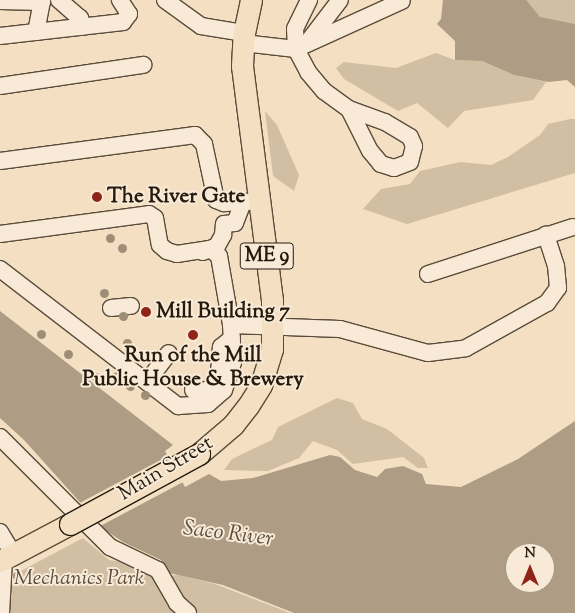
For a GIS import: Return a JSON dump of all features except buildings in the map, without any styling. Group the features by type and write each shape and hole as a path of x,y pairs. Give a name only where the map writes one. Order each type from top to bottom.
{"main road":[{"name":"Main Street","path":"6,558 199,454 233,425 256,394 268,366 273,324 251,202 244,87 244,38 251,0"}],"street":[{"path":"59,0 80,18 83,27"},
{"path":"0,36 128,20 129,11 120,0"},
{"path":"165,0 201,26 244,38 300,46 402,1"},
{"path":"309,0 295,29 300,46 315,82 349,109"},
{"path":"300,46 340,0"},
{"path":"0,1 42,1 36,32"},
{"path":"0,86 144,65"},
{"path":"0,162 195,135 204,144 216,200 251,202"},
{"path":"27,219 43,224 146,211 156,215 164,250 173,256 214,249 223,235 224,224 235,222 251,202"},
{"path":"0,234 149,214 155,218 160,245 167,251 177,254 210,249 219,256 232,332 229,378 224,390 208,404 178,406 0,269"},
{"path":"428,274 573,227"},
{"path":"193,390 204,392 213,386 219,374 221,347 232,332 273,324 340,329 428,353 466,348 548,303 558,288 556,266 546,236"},
{"path":"112,308 132,306"},
{"path":"147,382 170,353"},
{"path":"0,437 110,547 158,570 177,602 188,613"},
{"path":"0,532 6,558 1,613"}],"green space":[{"path":"520,0 575,0 575,26 539,19"},
{"path":"436,53 455,60 482,61 514,75 546,82 533,100 464,111 448,128 417,103 398,111 344,79 336,68 344,62 396,68"},
{"path":"265,111 277,125 299,175 294,191 273,176"},
{"path":"575,119 575,173 407,224 363,209 381,189 410,184 420,171 460,162 491,165 508,157 540,135 548,124"},
{"path":"337,398 353,403 362,419 387,429 424,458 428,468 418,468 403,457 353,464 337,450 313,441 299,458 268,471 224,470 232,459 272,440 278,427"},
{"name":"Mechanics Park","path":"83,538 109,560 122,562 155,577 179,575 215,584 290,613 8,613 8,596 17,573"}],"water":[{"path":"443,0 526,0 540,17 575,24 575,87 567,80 548,82 514,75 482,61 455,60 455,41 437,24 441,19"},
{"name":"Saco River","path":"0,311 173,445 165,451 185,487 209,474 221,481 253,478 330,455 340,457 355,470 377,477 385,469 403,466 422,474 426,484 461,487 518,459 575,421 575,613 294,613 223,585 169,573 161,560 123,542 105,530 24,440 0,418"}],"pier":[{"path":"170,455 184,481 91,531 77,504"}],"place":[{"name":"The River Gate","path":"97,197"},
{"name":"Mill Building 7","path":"146,312"},
{"name":"Run of the Mill Public House & Brewery","path":"193,335"}]}
